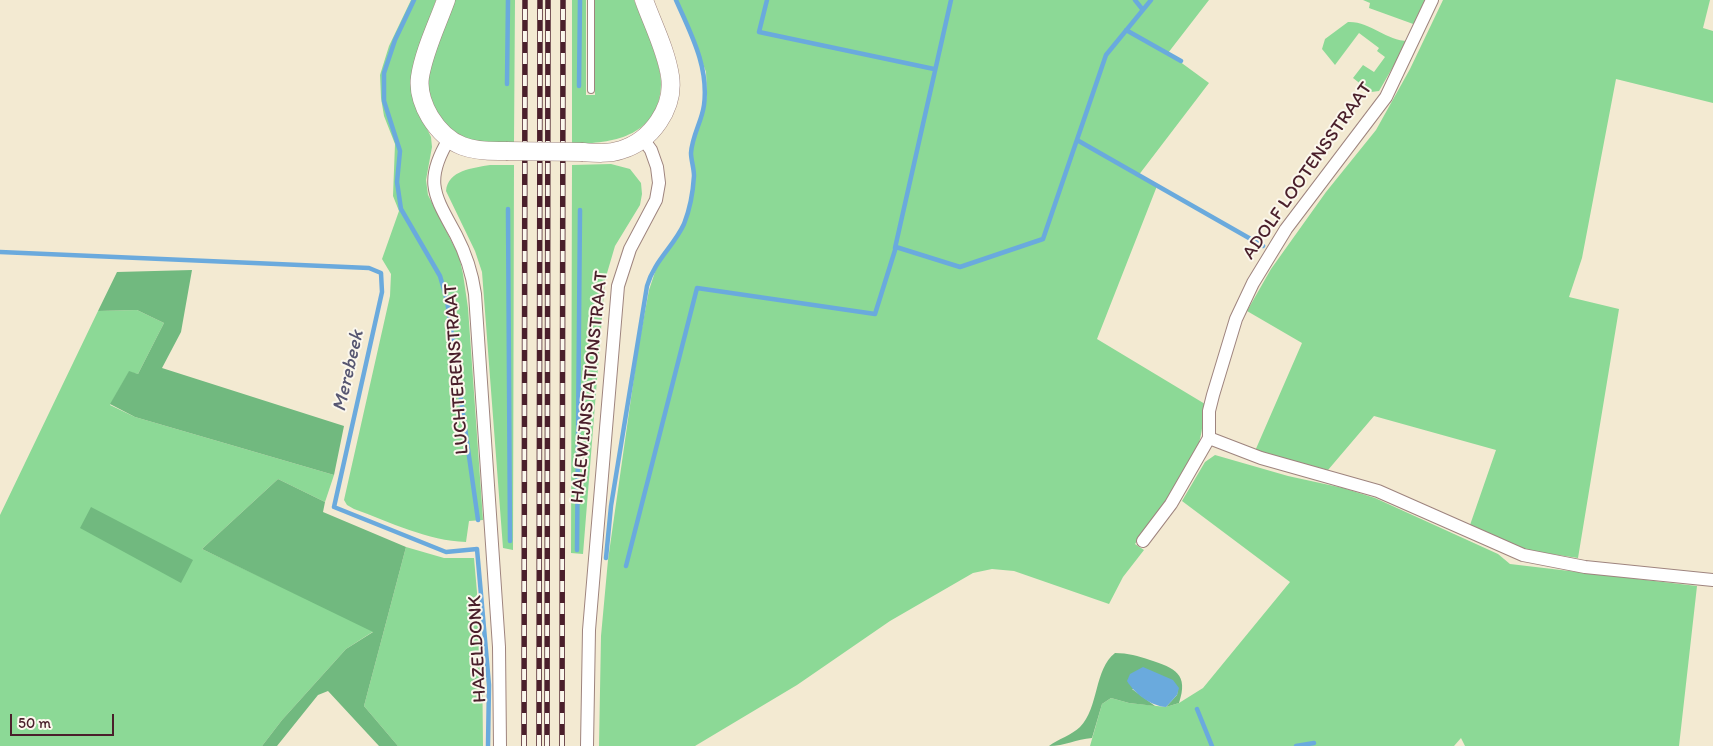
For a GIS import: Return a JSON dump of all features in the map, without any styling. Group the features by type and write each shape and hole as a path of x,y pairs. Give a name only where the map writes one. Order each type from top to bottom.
{"street":[{"path":"446,0 424,60 420,86 423,103 436,126 449,139 482,152 622,150 643,139 657,125 664,114 671,90 666,62 644,0"},
{"name":"ADOLF LOOTENSSTRAAT","path":"1209,438 1209,412 1213,395 1236,319 1252,283 1286,228 1386,97 1432,0"},
{"name":"LUCHTERENSTRAAT","path":"449,139 438,159 434,189 439,206 465,255 473,282 491,550"},
{"name":"HALEWIJNSTATIONSTRAAT","path":"587,746 589,630 618,286 630,249 653,209 659,183 654,159 643,139"},
{"path":"1143,541 1171,504 1209,438 1262,458 1378,491 1523,555 1585,567 1713,580"},
{"name":"HAZELDONK","path":"491,550 500,681 500,746"}],"lane":[{"path":"590,90 591,0"}],"green space":[{"path":"411,0 436,0 414,63 411,91 414,102 431,137 432,147 426,180 428,195 459,256 468,308 483,520 469,521 466,542 423,535 354,509 347,505 344,500 390,296 391,274 382,259 399,211 393,196 395,144 384,116 380,75 389,46"},
{"path":"452,0 515,0 514,142 490,143 468,140 449,129 434,110 427,88 429,74 434,52"},
{"path":"572,0 586,0 586,95 595,95 595,0 634,0 655,54 661,84 659,101 652,115 643,126 618,139 603,142 572,143"},
{"path":"675,0 1209,0 1168,53 1209,83 1138,176 1157,186 1097,339 1205,404 1200,439 1190,464 1172,493 1135,544 1144,550 1123,577 1109,604 1014,571 992,569 973,573 890,621 797,685 695,746 599,746 601,636 608,560 638,349 649,290 657,266 680,230 687,211 692,189 692,139 700,122 707,97 706,72 693,37"},
{"path":"1363,0 1427,0 1416,25 1369,8 1370,3"},
{"path":"1443,0 1710,0 1703,28 1713,31 1713,103 1616,79 1582,258 1569,297 1619,309 1578,558 1525,550 1470,525 1496,450 1374,416 1328,470 1255,451 1302,343 1247,311 1271,269 1326,192 1376,130 1410,69"},
{"path":"1348,22 1364,25 1392,38 1408,41 1379,91 1371,92 1353,78 1363,65 1374,72 1385,57 1377,51 1379,48 1359,33 1335,65 1322,49 1325,39"},
{"path":"611,164 630,169 641,183 642,194 640,205 615,246 605,280 583,554 571,553 572,165"},
{"path":"490,165 514,165 513,550 503,548 482,272 475,251 446,191 451,178 456,174 469,169"},
{"path":"192,270 181,332 162,368 344,426 334,475 135,417 110,404 129,371 138,374 164,323 137,310 98,311 117,272"},
{"path":"137,310 164,323 138,374 129,372 110,405 135,417 334,475 325,502 278,479 202,549 374,631 346,649 282,720 262,746 0,746 0,515 98,311"},
{"path":"1215,455 1375,498 1498,554 1510,564 1697,586 1679,746 1465,746 1461,738 1454,746 1090,746 1102,704 1111,698 1129,703 1166,707 1179,703 1203,688 1290,582 1182,501 1205,462"},
{"path":"278,479 325,502 323,512 406,547 364,706 398,746 379,746 328,691 318,695 277,746 262,746 282,720 346,649 373,632 202,549"},
{"path":"91,507 193,560 181,583 80,528"},
{"path":"406,547 444,558 474,558 482,650 483,746 398,746 364,706"},
{"path":"1115,653 1141,657 1173,669 1181,679 1182,693 1179,703 1166,707 1177,695 1178,688 1132,689 1155,706 1129,703 1111,698 1102,704 1092,738 1049,746 1077,730 1086,719 1091,710 1103,669"}],"water":[{"path":"1143,667 1173,680 1179,688 1177,695 1166,707 1144,699 1127,681 1130,674"}],"waterway":[{"path":"414,0 395,40 384,73 384,101 400,151 397,182 401,209 440,276 447,300 478,520"},
{"path":"507,84 508,0"},
{"path":"579,86 580,0"},
{"path":"606,558 611,506 647,286 654,269 680,232 686,218 694,182 691,156 692,147 704,105 704,77 698,51 676,0"},
{"path":"767,0 759,32 934,69"},
{"path":"895,248 951,0"},
{"path":"1135,0 1143,10"},
{"path":"626,566 697,288 875,314 896,247 960,267 1043,239 1106,55 1151,0"},
{"path":"1126,30 1181,61"},
{"path":"1077,140 1263,246"},
{"path":"508,209 510,541"},
{"path":"577,550 580,210"},
{"name":"Merebeek","path":"0,252 369,268 381,273 382,292 334,507 446,552 477,549 489,685 488,746"},
{"path":"1197,709 1212,746"},
{"path":"1296,746 1314,743"}],"railway":[{"path":"524,746 525,0"},
{"path":"539,746 540,0"},
{"path":"547,746 548,0"},
{"path":"562,746 563,0"}]}
